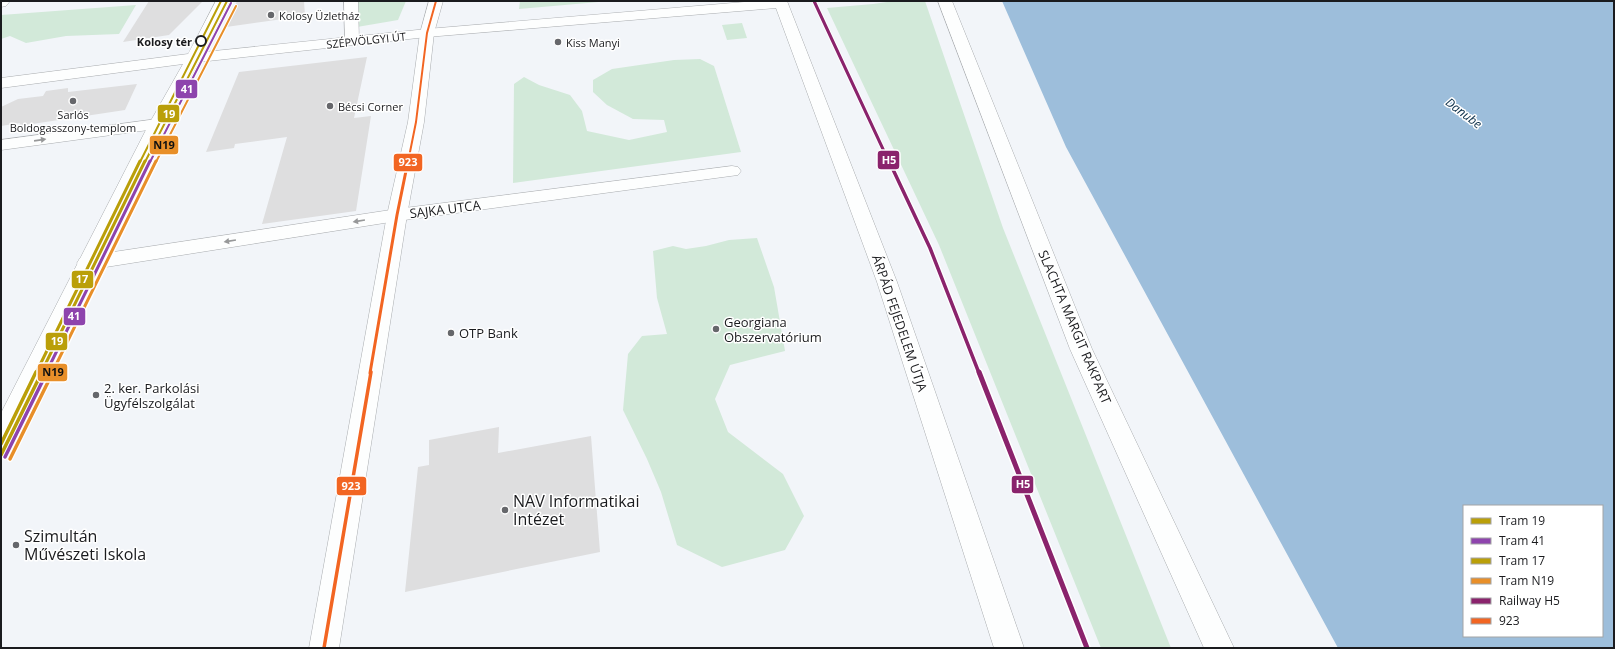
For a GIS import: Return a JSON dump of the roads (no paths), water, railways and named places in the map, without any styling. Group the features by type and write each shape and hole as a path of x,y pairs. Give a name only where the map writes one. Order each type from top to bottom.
{"street":[{"path":"1,437 157,124 186,75 193,58 223,1"},
{"path":"351,1 352,41"},
{"path":"324,648 397,215 416,122 427,33 436,1"},
{"name":"SLACHTA MARGIT RAKPART","path":"945,1 1081,349 1218,648"},
{"name":"SZÉPVÖLGYI ÚT","path":"1,83 193,58 427,33 781,2"},
{"name":"ÁRPÁD FEJEDELEM ÚTJA","path":"781,2 887,282 1009,648"},
{"path":"1,145 157,124"},
{"name":"SAJKA UTCA","path":"87,263 397,215 732,171"}],"water":[{"name":"Danube","path":"1002,1 1614,1 1614,648 1338,648 1066,147"}],"tram line":[{"name":"17","path":"1,444 160,121 221,1"},
{"name":"19","path":"1,455 164,123 227,1"},
{"name":"41","path":"5,457 168,125 231,3"},
{"name":"N19","path":"10,459 173,127 236,6"}],"rail line":[{"name":"H5","path":"814,1 930,248 1087,648"}],"place":[{"name":"Kolosy Üzletház","path":"271,15"},
{"name":"Kolosy tér","path":"201,41"},
{"name":"Kiss Manyi","path":"558,42"},
{"name":"Sarlós Boldogasszony-templom","path":"73,101"},
{"name":"Bécsi Corner","path":"330,106"},
{"name":"Georgiana Obszervatórium","path":"716,329"},
{"name":"OTP Bank","path":"451,333"},
{"name":"2. ker. Parkolási Ügyfélszolgálat","path":"96,395"},
{"name":"NAV Informatikai Intézet","path":"505,510"},
{"name":"Szimultán Művészeti Iskola","path":"16,545"}]}
